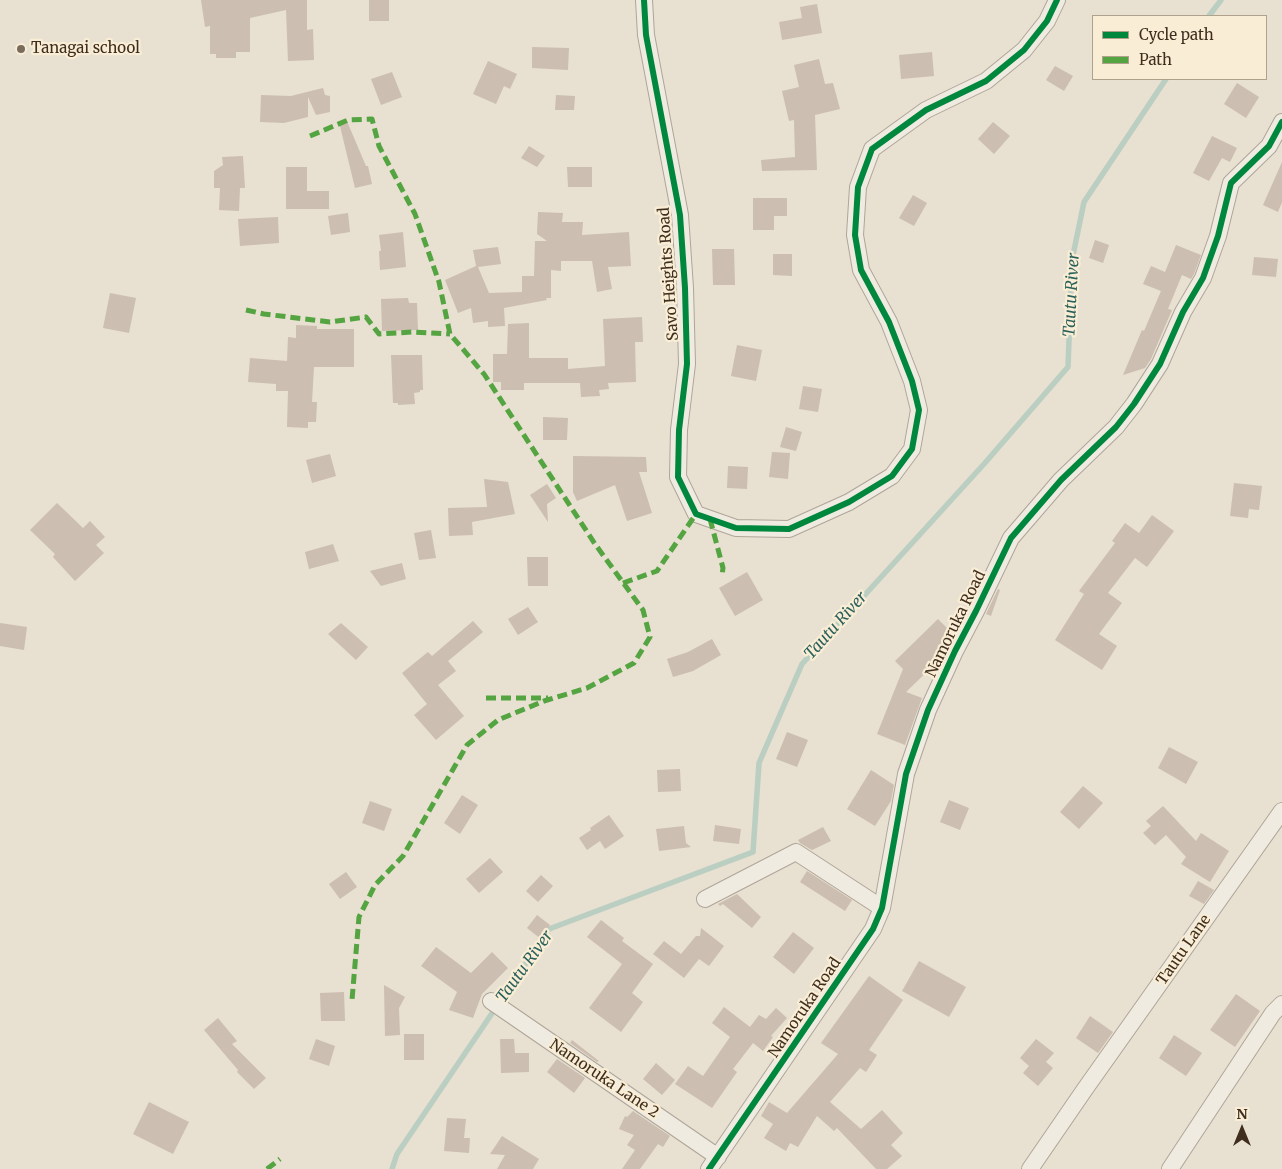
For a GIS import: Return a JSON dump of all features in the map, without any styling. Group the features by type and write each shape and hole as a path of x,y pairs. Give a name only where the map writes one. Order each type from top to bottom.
{"street":[{"name":"Savo Heights Road","path":"644,0 646,35 680,215 685,288 687,364 679,430 678,476 696,514 736,528 789,529 849,502 892,476 912,449 919,410 912,381 890,322 861,270 855,235 858,187 872,149 926,110 986,81 1024,50 1047,21 1058,0"},
{"name":"Namoruka Road","path":"714,1163 867,938 882,908 906,774 928,710 1011,538 1061,480 1116,427 1134,404 1160,364 1183,312 1203,278 1218,236 1231,183 1269,146 1282,122"},
{"name":"Tautu Lane","path":"1030,1169 1282,812"},
{"path":"705,899 796,852 882,908"},
{"name":"Namoruka Lane 2","path":"491,1001 714,1163"},
{"path":"1170,1169 1273,1013 1282,1004"}],"building":[{"path":"201,0 307,0 307,30 313,29 314,60 288,61 286,10 250,18 250,52 236,52 236,58 216,58 216,54 210,54 210,26 205,27"},
{"path":"369,0 389,0 389,21 369,21"},
{"path":"817,4 822,33 782,40 779,22 802,18 800,7"},
{"path":"532,47 569,48 568,70 532,68"},
{"path":"932,52 934,76 901,79 899,55"},
{"path":"819,59 825,84 833,83 840,109 815,115 817,170 762,171 761,160 795,157 794,120 789,121 782,91 799,87 794,65"},
{"path":"488,61 517,74 510,89 504,86 496,104 473,94"},
{"path":"1055,66 1073,76 1064,91 1046,80"},
{"path":"392,72 402,97 381,105 371,79"},
{"path":"1237,83 1259,97 1246,118 1224,104"},
{"path":"323,88 325,95 330,96 330,112 316,115 308,97 308,117 284,123 260,122 261,95 291,96"},
{"path":"556,95 575,96 574,110 555,110"},
{"path":"346,119 366,166 368,166 372,184 355,188 339,122"},
{"path":"993,122 1010,136 994,154 978,139"},
{"path":"1212,136 1237,148 1230,162 1222,158 1209,181 1193,173"},
{"path":"529,146 545,156 537,167 521,158"},
{"path":"243,156 245,188 240,188 239,211 219,210 220,188 214,188 214,171 223,165 222,157"},
{"path":"1282,162 1282,202 1278,212 1263,205"},
{"path":"286,167 307,167 307,191 329,191 329,209 286,209"},
{"path":"567,167 592,167 592,187 568,187"},
{"path":"913,195 927,203 914,226 899,218"},
{"path":"753,198 787,198 787,216 774,216 774,230 753,230"},
{"path":"538,212 563,213 562,222 583,222 582,235 629,232 631,266 608,267 612,289 597,292 592,261 561,261 561,271 551,270 551,298 504,308 505,326 488,327 488,321 473,323 471,308 458,313 445,280 476,266 473,250 498,247 501,264 478,267 489,293 522,292 522,276 534,276 535,241 547,241 537,234"},
{"path":"348,213 350,232 331,235 328,216"},
{"path":"278,217 279,243 240,246 238,219"},
{"path":"403,232 406,267 380,270 379,251 381,251 379,235"},
{"path":"1095,240 1109,245 1103,263 1089,258"},
{"path":"1176,245 1201,255 1194,274 1191,279 1182,275 1168,309 1172,310 1151,359 1145,368 1123,375 1161,291 1143,284 1151,266 1165,272"},
{"path":"712,249 734,249 735,285 713,285"},
{"path":"773,254 792,254 792,276 773,275"},
{"path":"1254,257 1278,259 1276,277 1252,275"},
{"path":"110,293 136,298 129,333 103,328"},
{"path":"408,298 409,303 417,303 418,330 382,331 381,299"},
{"path":"642,317 643,342 635,342 636,382 608,383 609,389 599,390 600,396 581,397 580,383 524,383 524,390 501,390 501,382 493,382 493,354 507,354 508,324 529,323 529,358 568,358 568,369 605,366 603,319"},
{"path":"296,325 317,326 317,329 354,329 354,367 314,367 312,402 317,402 316,422 308,422 308,428 287,427 288,391 276,391 276,384 248,382 250,358 287,361 288,337 296,338"},
{"path":"737,345 762,350 756,381 731,376"},
{"path":"391,355 422,355 423,390 414,393 415,404 398,405 398,403 393,403"},
{"path":"803,386 822,389 818,412 799,409"},
{"path":"543,417 568,418 567,440 543,440"},
{"path":"786,427 802,432 796,451 780,447"},
{"path":"772,452 790,453 788,479 769,477"},
{"path":"330,454 336,476 312,483 306,460"},
{"path":"573,456 646,457 647,472 639,472 652,513 627,521 615,485 577,501 573,492"},
{"path":"728,466 748,467 747,489 727,488"},
{"path":"484,479 508,482 515,514 472,522 473,535 449,536 448,508 487,507"},
{"path":"1234,483 1262,486 1259,510 1249,509 1248,518 1230,516"},
{"path":"547,484 556,498 547,504 548,522 530,495"},
{"path":"57,503 83,528 90,521 105,537 96,545 104,553 75,581 53,557 55,554 30,530"},
{"path":"1152,515 1174,531 1147,567 1135,558 1108,593 1122,603 1099,634 1117,646 1102,670 1055,640 1084,594 1079,591 1115,543 1112,541 1125,523 1139,533"},
{"path":"431,530 436,558 419,560 414,533"},
{"path":"333,544 339,561 309,569 305,552"},
{"path":"527,557 548,557 548,586 528,586"},
{"path":"402,563 406,579 381,586 370,571"},
{"path":"747,572 763,600 735,616 719,588"},
{"path":"998,589 1000,590 991,616 986,614"},
{"path":"528,607 538,622 518,635 508,619"},
{"path":"938,619 953,634 939,662 906,692 922,698 905,745 877,734 903,669 895,661"},
{"path":"473,621 483,632 448,661 456,671 438,685 464,716 436,740 414,715 427,704 402,673 428,652 432,656"},
{"path":"0,623 27,627 24,650 0,646"},
{"path":"341,623 368,647 356,660 328,634"},
{"path":"712,639 721,655 693,671 673,677 667,659 688,652"},
{"path":"787,732 808,740 797,767 776,759"},
{"path":"1169,747 1198,762 1186,784 1158,768"},
{"path":"680,769 681,791 658,792 657,770"},
{"path":"871,770 894,785 891,801 875,826 847,809"},
{"path":"1083,786 1103,803 1079,829 1060,812"},
{"path":"462,795 478,805 460,834 444,823"},
{"path":"949,800 969,808 960,830 940,822"},
{"path":"370,801 392,809 384,831 362,823"},
{"path":"1163,806 1196,841 1201,833 1229,851 1210,882 1181,864 1186,857 1166,835 1155,845 1143,833 1151,826 1146,821"},
{"path":"609,815 624,836 605,849 600,841 587,850 579,838"},
{"path":"715,825 741,829 739,844 713,841"},
{"path":"684,826 686,843 691,847 659,851 656,829"},
{"path":"823,827 831,841 812,850 798,840"},
{"path":"490,858 503,872 479,893 466,879"},
{"path":"807,871 852,900 845,911 800,882"},
{"path":"346,872 357,887 340,899 329,884"},
{"path":"541,875 553,886 538,902 526,891"},
{"path":"1198,881 1214,890 1204,904 1189,896"},
{"path":"737,894 761,917 752,928 723,904 720,906 718,904"},
{"path":"537,915 550,925 541,939 527,928"},
{"path":"601,920 624,938 622,941 653,964 632,993 643,1002 621,1032 589,1008 622,964 587,937"},
{"path":"701,928 724,946 709,966 699,959 684,978 653,954 664,941 681,954 696,936 700,936"},
{"path":"793,932 814,948 794,974 773,957"},
{"path":"436,947 471,973 492,952 508,968 482,994 473,1018 449,1010 457,992 421,966"},
{"path":"919,961 966,987 949,1017 902,991"},
{"path":"869,976 903,1000 869,1050 877,1055 866,1072 860,1068 830,1102 861,1129 882,1110 903,1133 891,1145 902,1156 887,1169 876,1169 837,1128 834,1131 817,1116 798,1147 790,1143 786,1151 764,1138 773,1124 761,1116 769,1102 787,1113 838,1054 821,1043"},
{"path":"384,985 405,997 399,1008 400,1035 385,1036"},
{"path":"344,992 345,1021 321,1021 320,993"},
{"path":"1236,994 1260,1011 1235,1047 1210,1030"},
{"path":"724,1007 750,1027 759,1015 766,1019 776,1008 787,1018 771,1036 773,1037 763,1051 753,1043 733,1069 737,1072 712,1108 675,1084 688,1066 703,1076 730,1037 712,1023"},
{"path":"1090,1016 1113,1032 1098,1053 1076,1038"},
{"path":"218,1018 237,1041 232,1044 266,1078 254,1089 237,1072 238,1070 204,1030"},
{"path":"404,1034 424,1034 424,1060 404,1060"},
{"path":"1174,1035 1202,1053 1186,1076 1159,1058"},
{"path":"316,1039 335,1046 329,1066 309,1059"},
{"path":"500,1039 514,1039 515,1053 529,1053 529,1072 501,1073"},
{"path":"1036,1039 1054,1053 1046,1062 1053,1068 1038,1086 1023,1073 1029,1066 1020,1058"},
{"path":"572,1040 599,1061 597,1062 570,1043"},
{"path":"557,1059 585,1078 574,1093 547,1072"},
{"path":"656,1063 675,1080 662,1095 643,1079"},
{"path":"149,1102 189,1122 173,1154 133,1134"},
{"path":"633,1111 670,1136 663,1147 658,1144 640,1169 622,1169 635,1150 627,1145 634,1135 619,1129 625,1116 627,1117"},
{"path":"447,1118 466,1119 464,1138 470,1138 469,1153 444,1151"},
{"path":"502,1136 539,1159 533,1169 497,1169 505,1155 490,1154"}],"waterway":[{"name":"Tautu River","path":"1210,15 1221,0"},
{"name":"Tautu River","path":"392,1169 397,1154 549,929 753,852 759,763 802,664 984,464 1068,367 1072,260 1084,202 1165,80"}],"marked path":[{"path":"310,136 348,120 372,119 379,146 415,214 439,282 450,334 484,374 595,544 643,610 650,637 634,663 587,688 544,701 498,720 467,745 403,856 375,885 359,917 352,1000"},
{"path":"246,310 330,322 366,317 379,334 413,332 450,334"},
{"path":"623,583 657,571 696,514"},
{"path":"710,519 723,568 722,575"},
{"path":"486,698 548,698"},
{"path":"267,1169 280,1159"}],"cycle path":[{"path":"644,0 646,35 680,215 685,288 687,364 679,430 678,477 696,514 736,528 789,529 849,502 892,476 912,449 919,410 912,381 889,322 861,270 855,235 858,187 872,149 926,110 986,81 1024,50 1047,21 1057,0"},
{"path":"709,1169 873,929 882,908 906,774 928,710 1011,538 1061,480 1116,427 1134,404 1160,364 1183,312 1203,278 1218,236 1231,183 1269,146 1282,122"}],"place":[{"name":"Tanagai school","path":"21,49"}]}
